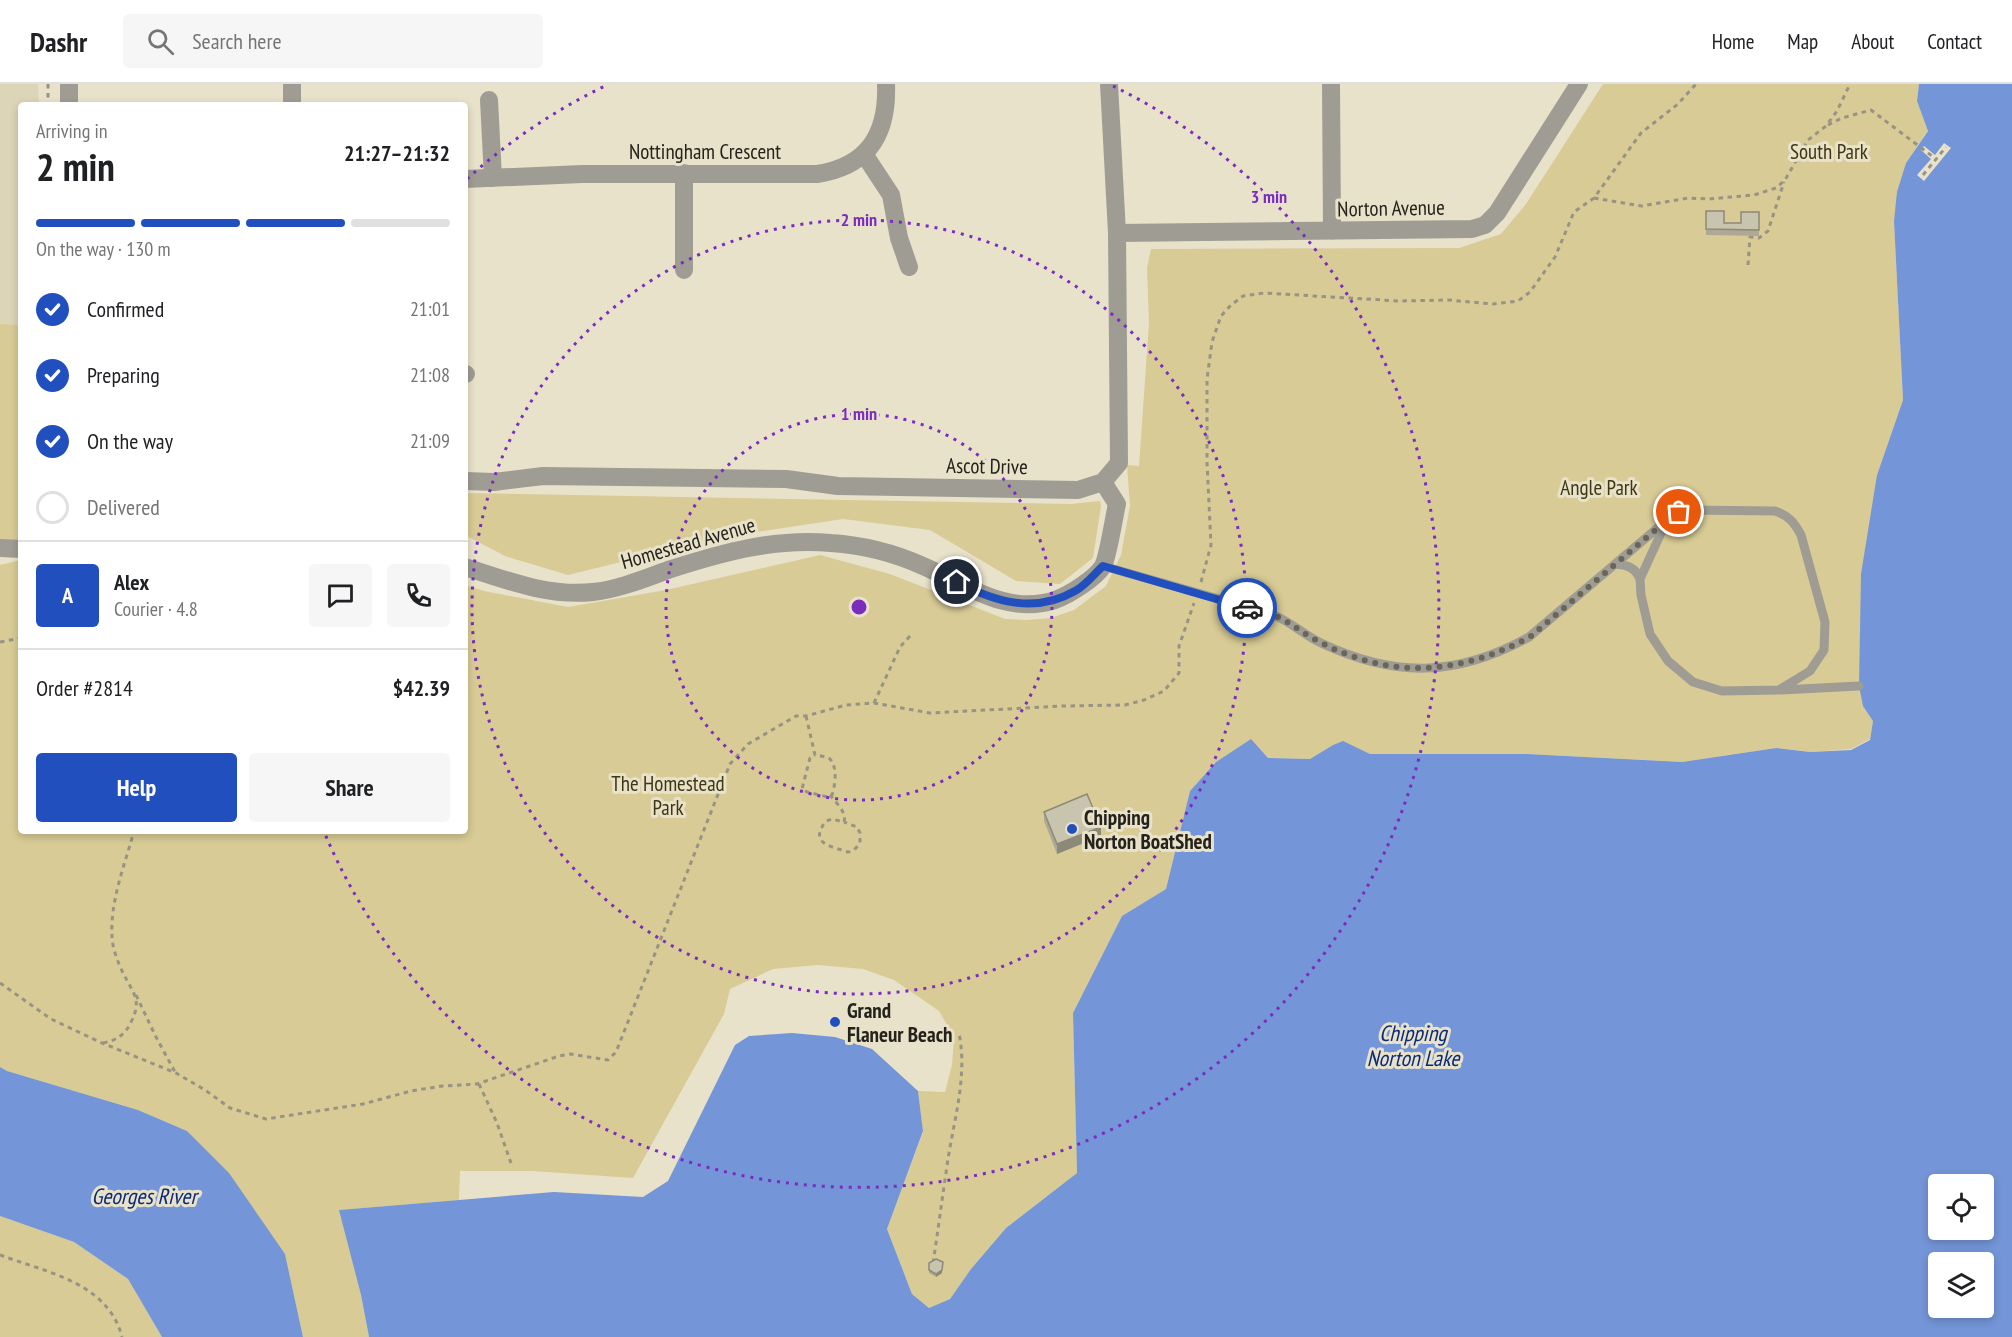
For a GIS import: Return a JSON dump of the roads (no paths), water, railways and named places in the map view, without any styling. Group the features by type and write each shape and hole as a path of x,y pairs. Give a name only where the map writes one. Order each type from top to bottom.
{"street":[{"path":"69,84 69,102"},
{"path":"292,84 292,102"},
{"name":"Nottingham Crescent","path":"468,179 582,174 817,174 835,171 864,154 875,141 882,126 886,84"},
{"path":"1103,566 1117,504 1103,482 1119,463 1117,234 1109,84"},
{"path":"1331,84 1332,231"},
{"name":"Norton Avenue","path":"1117,234 1472,229 1485,225 1497,213 1579,84"},
{"path":"489,100 493,178"},
{"path":"864,154 891,195 899,238 909,267"},
{"path":"684,173 684,270"},
{"name":"Ascot Drive","path":"468,481 494,482 543,476 786,479 838,486 1078,490 1103,482"},
{"name":"Homestead Avenue","path":"468,568 531,588 563,593 593,592 623,586 730,550 799,541 833,543 866,547 895,555 923,565 974,591 1005,602 1022,605 1055,600 1077,590 1103,566"},
{"path":"0,548 18,549"}],"lane":[{"path":"1103,566 1278,617 1318,642 1356,658 1386,665 1446,667 1476,661 1506,650 1530,637 1679,512 1690,510 1775,511 1787,515 1795,523 1801,535 1825,622 1824,650 1810,671 1779,690"},
{"path":"1640,579 1667,520"},
{"path":"1615,564 1631,567 1638,573 1650,634 1668,661 1693,682 1722,691 1859,686"}],"water":[{"name":"Chipping Norton Lake","path":"1919,84 2012,84 2012,1337 369,1337 361,1295 339,1210 554,1192 643,1197 668,1181 735,1045 749,1036 792,1033 835,1037 872,1049 918,1091 923,1131 887,1229 912,1294 929,1308 950,1299 971,1269 1006,1228 1077,1173 1073,1013 1122,916 1166,889 1190,791 1216,762 1251,739 1268,758 1310,759 1343,741 1370,754 1527,754 1682,762 1776,748 1810,752 1851,750 1870,740 1873,721 1863,706 1859,686 1861,574 1877,475 1903,400 1894,221 1897,192 1906,163 1928,131 1917,101"},
{"name":"Georges River","path":"0,1067 138,1110 187,1131 229,1173 285,1254 303,1337 162,1337 128,1279 74,1242 0,1216"}],"place":[{"name":"Chipping Norton BoatShed","path":"1072,829"},
{"name":"Grand Flaneur Beach","path":"835,1022"}],"park label":[{"name":"South Park","path":"1829,151"},
{"name":"Angle Park","path":"1599,487"},
{"name":"The Homestead Park","path":"668,795"}]}
